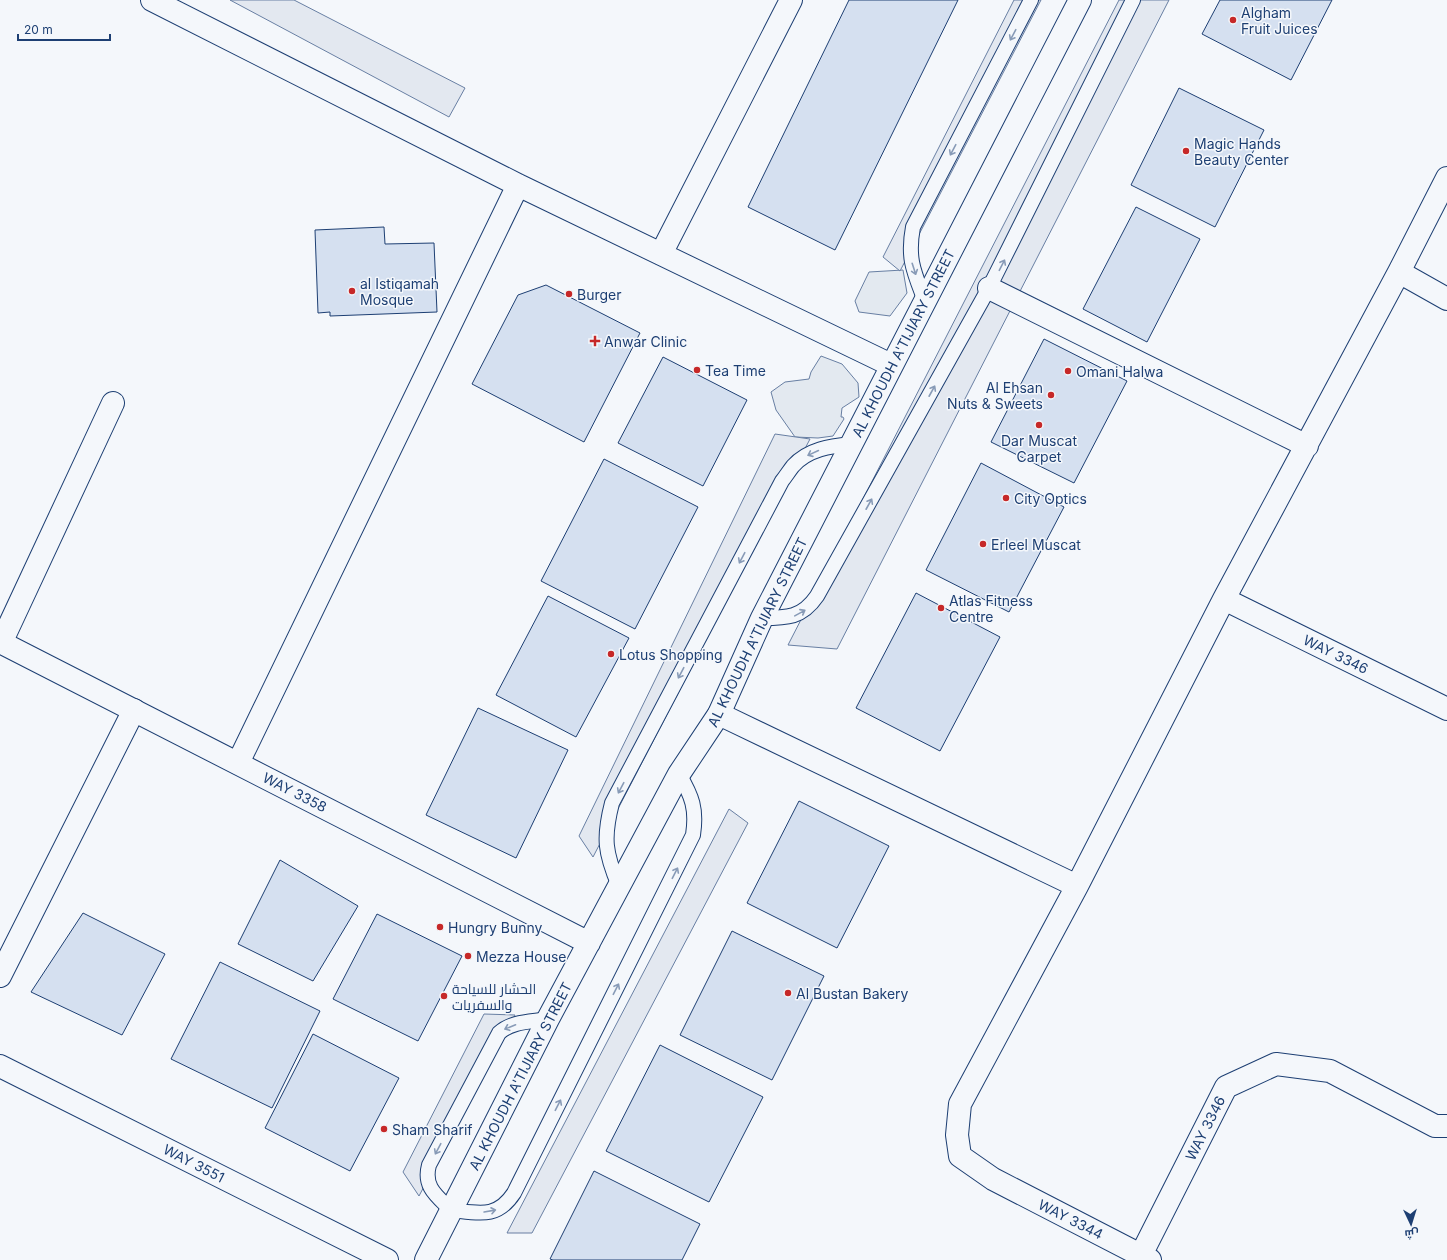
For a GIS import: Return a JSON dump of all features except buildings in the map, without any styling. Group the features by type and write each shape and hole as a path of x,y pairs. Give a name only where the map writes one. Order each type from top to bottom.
{"street":[{"path":"152,0 518,185 892,365"},
{"path":"660,254 791,0"},
{"name":"AL KHOUDH A'TIJIARY STREET","path":"426,1260 548,1020 679,774 719,714 762,618 1080,0"},
{"path":"719,714 1077,886 1224,599 1307,446 1447,178"},
{"path":"238,763 518,185"},
{"path":"1399,272 1447,298"},
{"path":"990,288 1307,446"},
{"path":"1,642 113,403"},
{"name":"WAY 3346","path":"1224,599 1447,710"},
{"name":"WAY 3358","path":"1,642 589,943"},
{"path":"0,976 134,710"},
{"name":"WAY 3344","path":"1077,886 960,1104 957,1135 960,1156 993,1179 1146,1258"},
{"name":"WAY 3346","path":"1146,1258 1226,1087 1276,1064 1330,1071 1435,1126 1447,1126"},
{"name":"WAY 3551","path":"0,1066 388,1260"}],"lane":[{"path":"925,300 911,262 910,244 913,227 1031,0"},
{"path":"762,618 790,618 811,606 990,288 1133,0"},
{"path":"619,886 610,866 606,845 607,824 612,803 782,481 794,465 811,453 830,446 851,444"},
{"path":"548,1020 512,1024 499,1032 429,1165 427,1172 429,1186 451,1210 488,1212 498,1210 508,1203 514,1193 693,835 695,820 694,805 689,791 679,774"}],"shaded area":[{"path":"230,0 294,0 465,88 449,117"},
{"path":"1014,0 1041,0 900,271 883,257"},
{"path":"1119,0 1169,0 837,649 788,645"},
{"path":"903,270 907,293 890,316 859,312 855,301 869,272"},
{"path":"821,356 842,364 858,383 859,397 842,408 841,417 844,419 833,436 818,438 795,437 776,410 771,392 785,382 809,379 811,372"},
{"path":"775,434 810,439 593,857 579,836"},
{"path":"729,809 748,823 532,1233 507,1233"},
{"path":"484,1014 515,1015 419,1196 403,1172"}],"place":[{"name":"Algham Fruit Juices","path":"1233,20"},
{"name":"Magic Hands Beauty Center","path":"1186,151"},
{"name":"al Istiqamah Mosque","path":"352,291"},
{"name":"Burger","path":"569,294"},
{"name":"Anwar Clinic","path":"595,341"},
{"name":"Tea Time","path":"697,370"},
{"name":"Omani Halwa","path":"1068,371"},
{"name":"Al Ehsan Nuts & Sweets","path":"1051,395"},
{"name":"Dar Muscat Carpet","path":"1039,425"},
{"name":"City Optics","path":"1006,498"},
{"name":"Erleel Muscat","path":"983,544"},
{"name":"Atlas Fitness Centre","path":"941,608"},
{"name":"Lotus Shopping","path":"611,654"},
{"name":"Hungry Bunny","path":"440,927"},
{"name":"Mezza House","path":"468,956"},
{"name":"Al Bustan Bakery","path":"788,993"},
{"name":"الحشار للسياحة والسفريات","path":"444,996"},
{"name":"Sham Sharif","path":"384,1129"}]}
